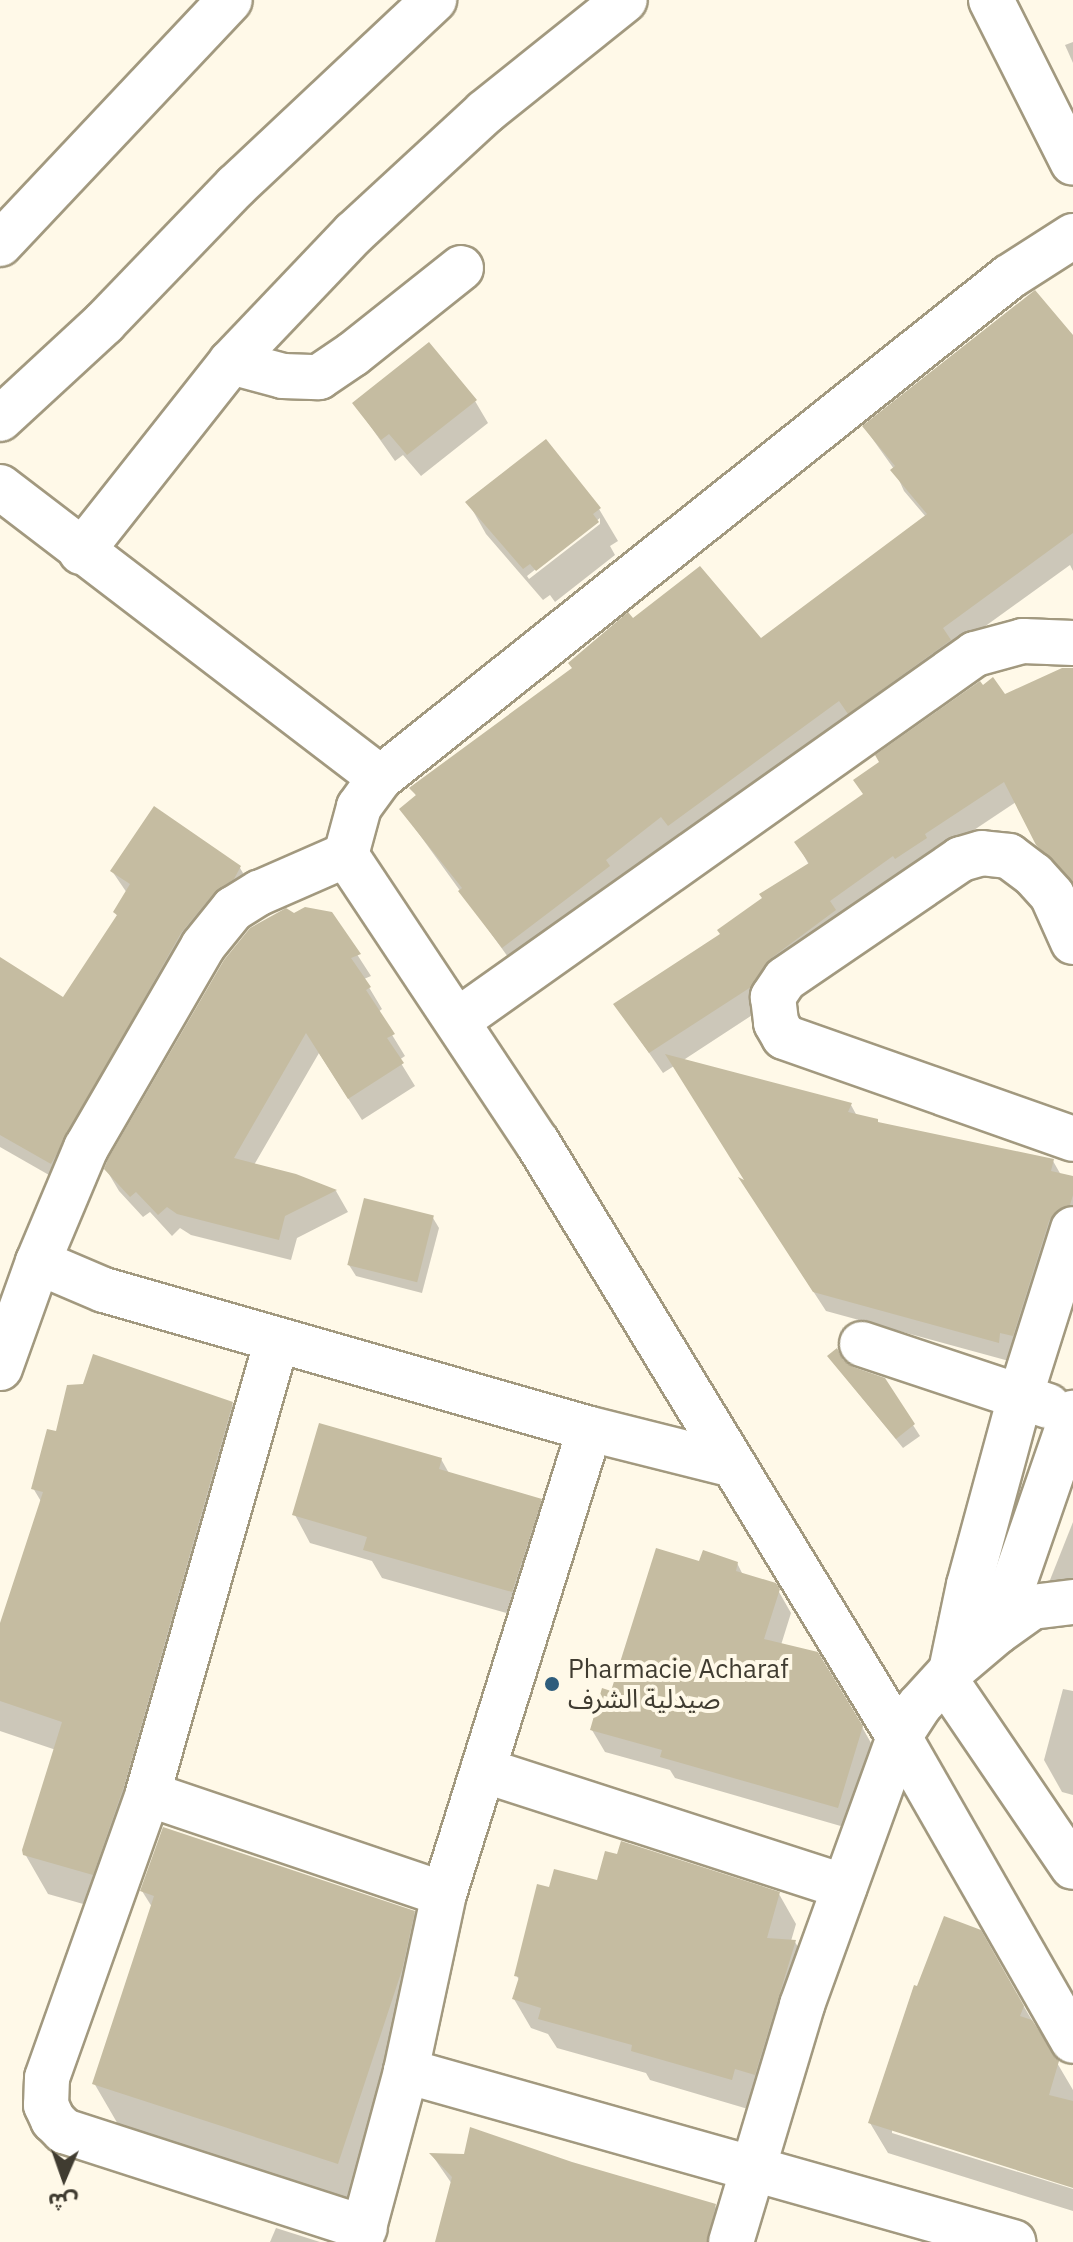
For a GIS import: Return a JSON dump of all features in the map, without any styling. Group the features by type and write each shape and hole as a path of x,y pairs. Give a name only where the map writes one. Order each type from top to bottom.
{"street":[{"path":"0,244 230,0"},
{"path":"0,419 104,323 259,163 434,0"},
{"path":"81,552 231,362 354,233 474,122 625,0"},
{"path":"991,0 1073,163"},
{"path":"1073,236 1009,277 380,778 359,807 346,855 537,1142 899,1737 1073,2041"},
{"path":"231,362 283,376 319,377 353,354 461,268"},
{"path":"0,487 380,778"},
{"path":"457,1021 975,654 1023,641 1073,643"},
{"path":"1073,942 1052,895 1034,875 1009,856 982,853 961,859 785,979 773,997 776,1023 784,1037 1073,1139"},
{"path":"0,1368 38,1262 86,1148 203,946 233,909 346,855"},
{"path":"1073,1229 1020,1397 948,1675 1073,1867"},
{"path":"38,1262 104,1290 590,1429 733,1465"},
{"path":"277,1340 148,1794 47,2078 46,2105 53,2120 64,2131 363,2235 406,2071 444,1894 590,1429"},
{"path":"862,1344 1073,1414 997,1632"},
{"path":"731,2242 802,2005 899,1737 919,1706 948,1675 997,1632 1053,1605 1073,1624"},
{"path":"483,1770 845,1887"},
{"path":"148,1794 444,1894"},
{"path":"406,2071 1013,2242"}],"building":[{"path":"1035,290 1073,335 1073,533 943,628 951,640 848,714 839,701 668,826 661,817 606,860 610,866 502,948 458,891 462,888 399,809 416,795 409,788 572,668 568,663 628,612 633,618 700,566 761,638 927,514 890,470 895,466 862,426"},
{"path":"429,342 477,400 407,455 389,434 381,440 352,403"},
{"path":"546,439 601,508 593,514 599,522 536,571 530,564 523,569 465,502"},
{"path":"1062,668 1073,668 1073,882 1036,845 1004,782 925,834 927,838 895,859 893,856 830,901 836,910 770,959 751,987 649,1053 613,1004 720,934 717,930 762,898 759,894 809,863 794,842 863,794 853,780 879,762 875,755 980,681 983,685 993,677 1005,694"},
{"path":"154,806 241,866 234,879 214,893 181,933 51,1164 0,1135 0,957 63,997 117,915 113,912 130,884 110,871"},
{"path":"305,907 332,912 361,954 351,958 371,987 366,990 395,1034 387,1038 404,1063 348,1099 306,1033 234,1158 296,1174 337,1190 285,1216 279,1240 177,1214 167,1207 158,1215 136,1192 130,1197 104,1169 108,1159 224,960 250,928 286,908 294,913"},
{"path":"665,1054 852,1103 848,1112 878,1119 878,1122 1054,1159 1051,1171 1073,1176 1073,1195 1070,1205 1057,1210 1049,1221 1013,1336 1000,1333 999,1343 813,1292 738,1177 744,1180"},
{"path":"364,1198 434,1215 417,1282 347,1265"},
{"path":"837,1348 843,1360 853,1367 885,1378 915,1424 896,1439 827,1356"},
{"path":"93,1354 233,1402 124,1786 93,1875 23,1855 62,1722 0,1701 0,1623 43,1492 31,1489 47,1429 56,1431 67,1385 83,1384"},
{"path":"319,1423 442,1458 439,1469 542,1499 512,1592 363,1550 367,1537 292,1515"},
{"path":"656,1548 699,1561 703,1550 738,1562 736,1571 776,1583 780,1589 764,1639 818,1652 863,1726 838,1808 660,1757 662,1750 590,1730 602,1688 611,1691"},
{"path":"163,1827 415,1911 402,1970 338,2164 92,2084 154,1896 140,1891"},
{"path":"621,1841 780,1892 767,1938 796,1940 755,2075 735,2069 732,2080 631,2051 632,2045 538,2019 541,2008 512,1999 519,1977 514,1976 537,1884 549,1887 554,1869 597,1880 605,1851 617,1854"},
{"path":"944,1916 981,1930 1024,2006 1020,2016 1032,2020 1059,2061 1049,2095 1073,2101 1073,2188 868,2123 914,1985 917,1986"},
{"path":"470,2127 572,2162 716,2204 707,2242 435,2242 452,2177 429,2153 464,2154"}],"place":[{"name":"Pharmacie Acharaf صيدلية الشرف","path":"552,1684"}]}
